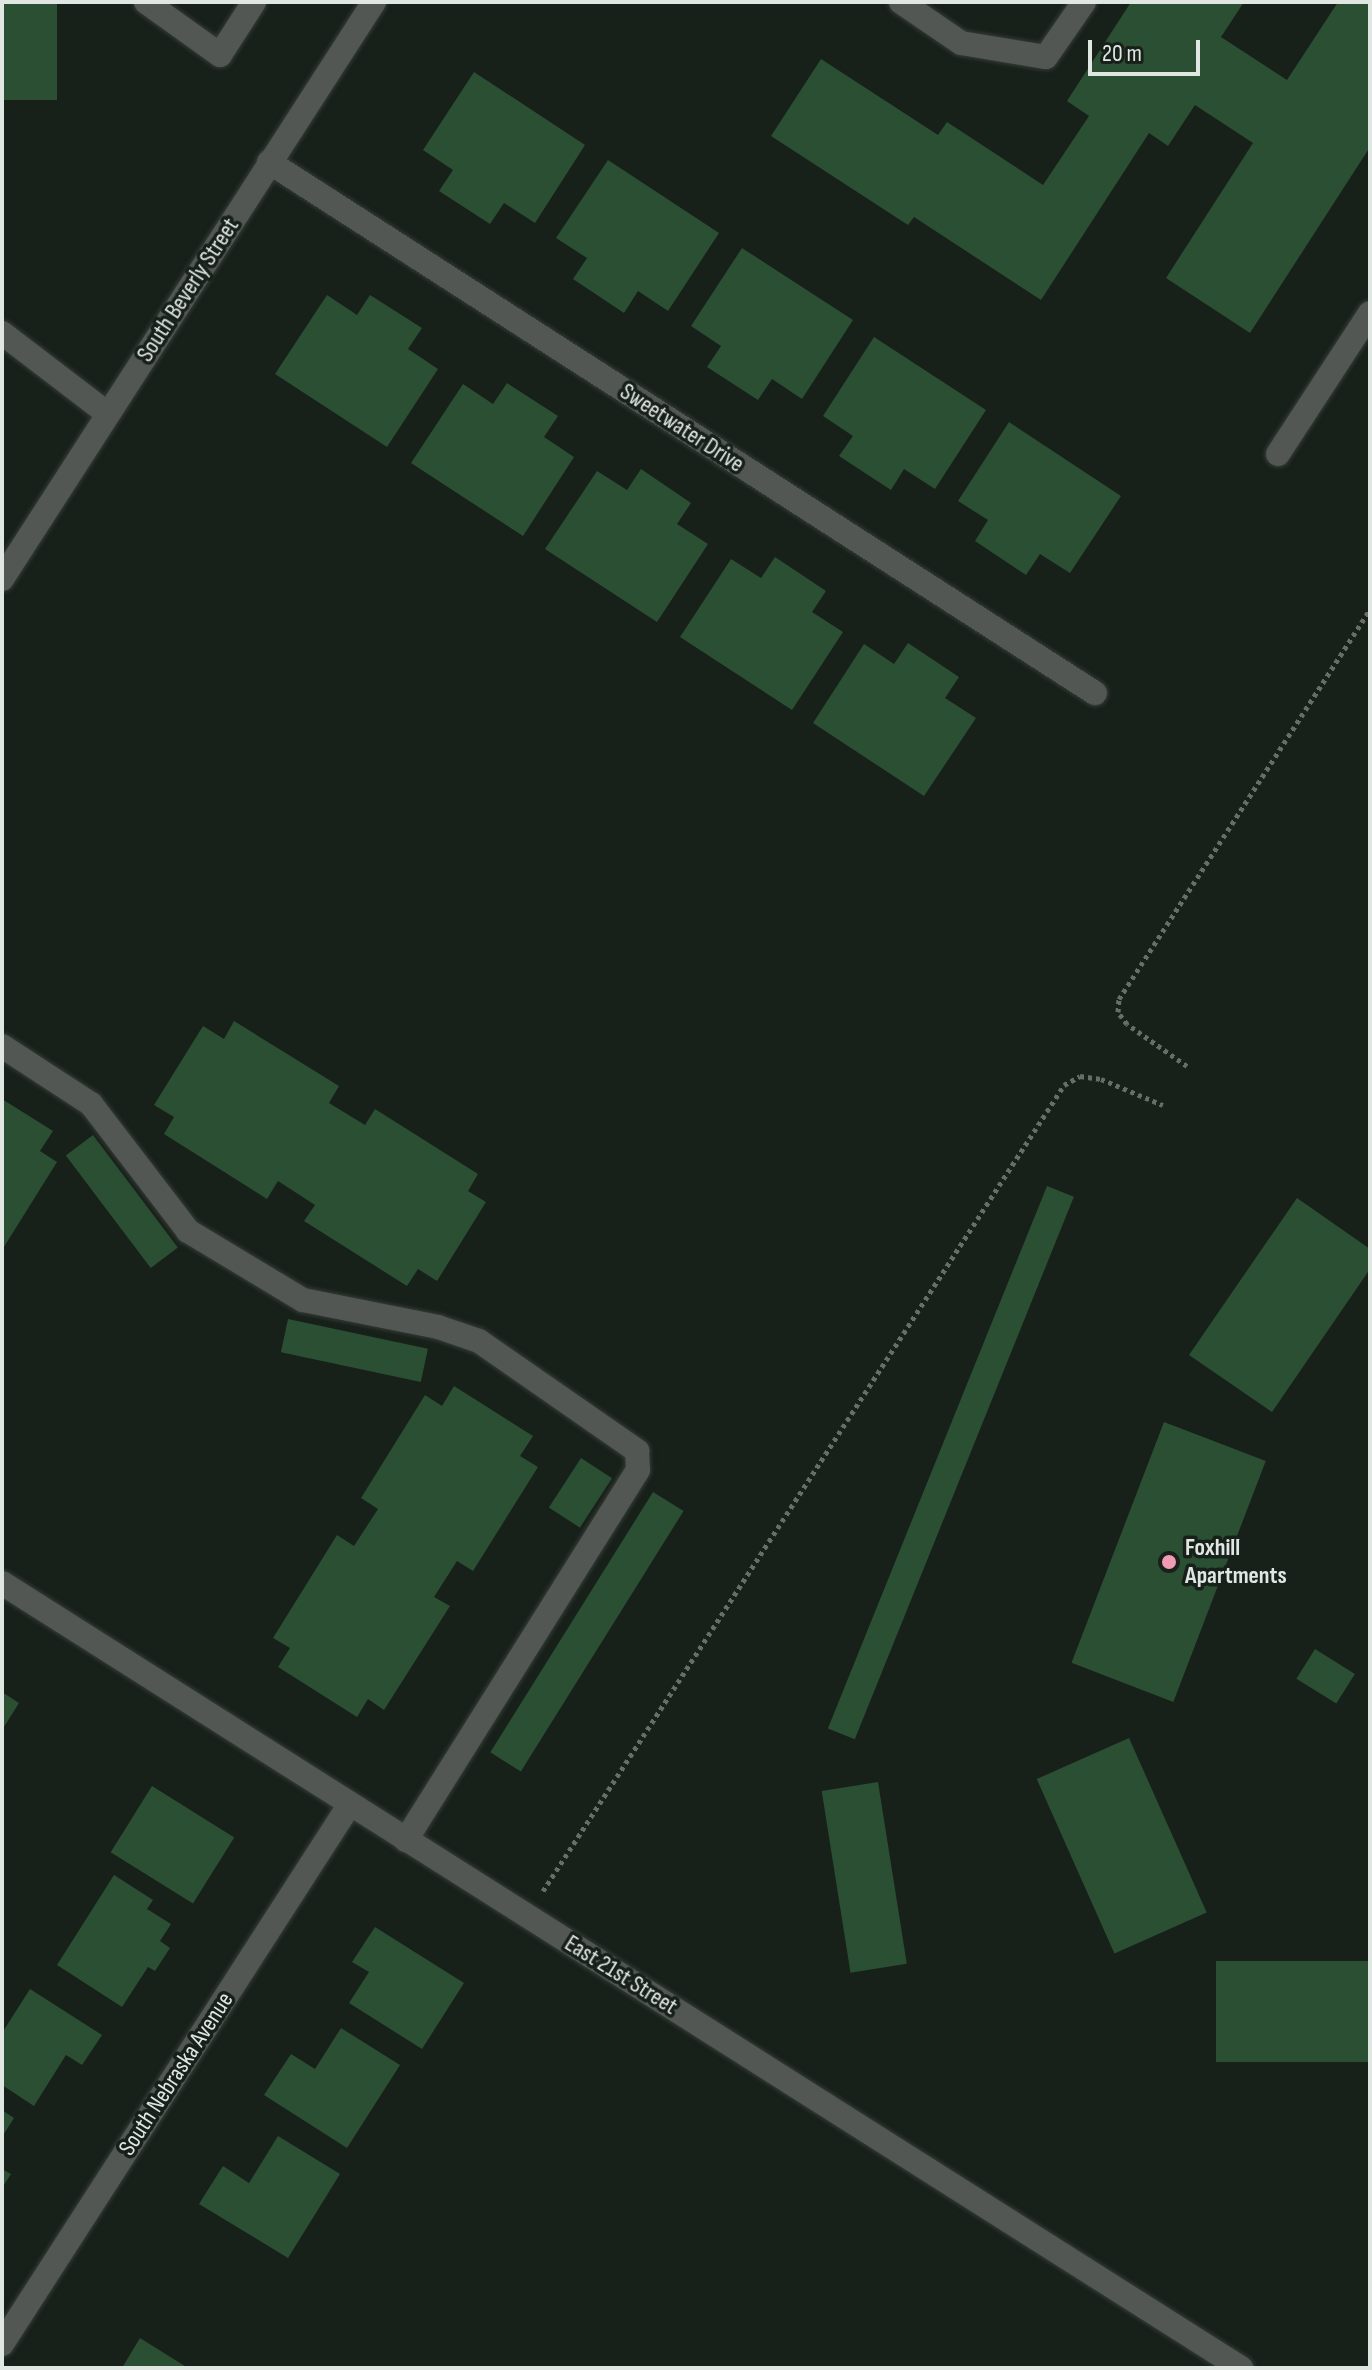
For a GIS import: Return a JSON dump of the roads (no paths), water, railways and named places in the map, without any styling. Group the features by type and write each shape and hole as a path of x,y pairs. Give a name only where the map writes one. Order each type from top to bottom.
{"street":[{"path":"146,2 220,55 254,2"},
{"name":"South Beverly Street","path":"2,579 374,2"},
{"path":"901,2 961,43 1046,57 1084,2"},
{"name":"Sweetwater Drive","path":"269,162 1095,693"},
{"path":"1278,454 1370,313"},
{"path":"2,333 108,414"},
{"path":"2,1046 91,1104 188,1231 303,1300 438,1327 479,1341 637,1451 638,1470 406,1840"},
{"name":"East 21st Street","path":"2,1583 1241,2368"},
{"name":"South Nebraska Avenue","path":"2,2344 350,1804"}],"place":[{"name":"Foxhill Apartments","path":"1169,1562"}]}
